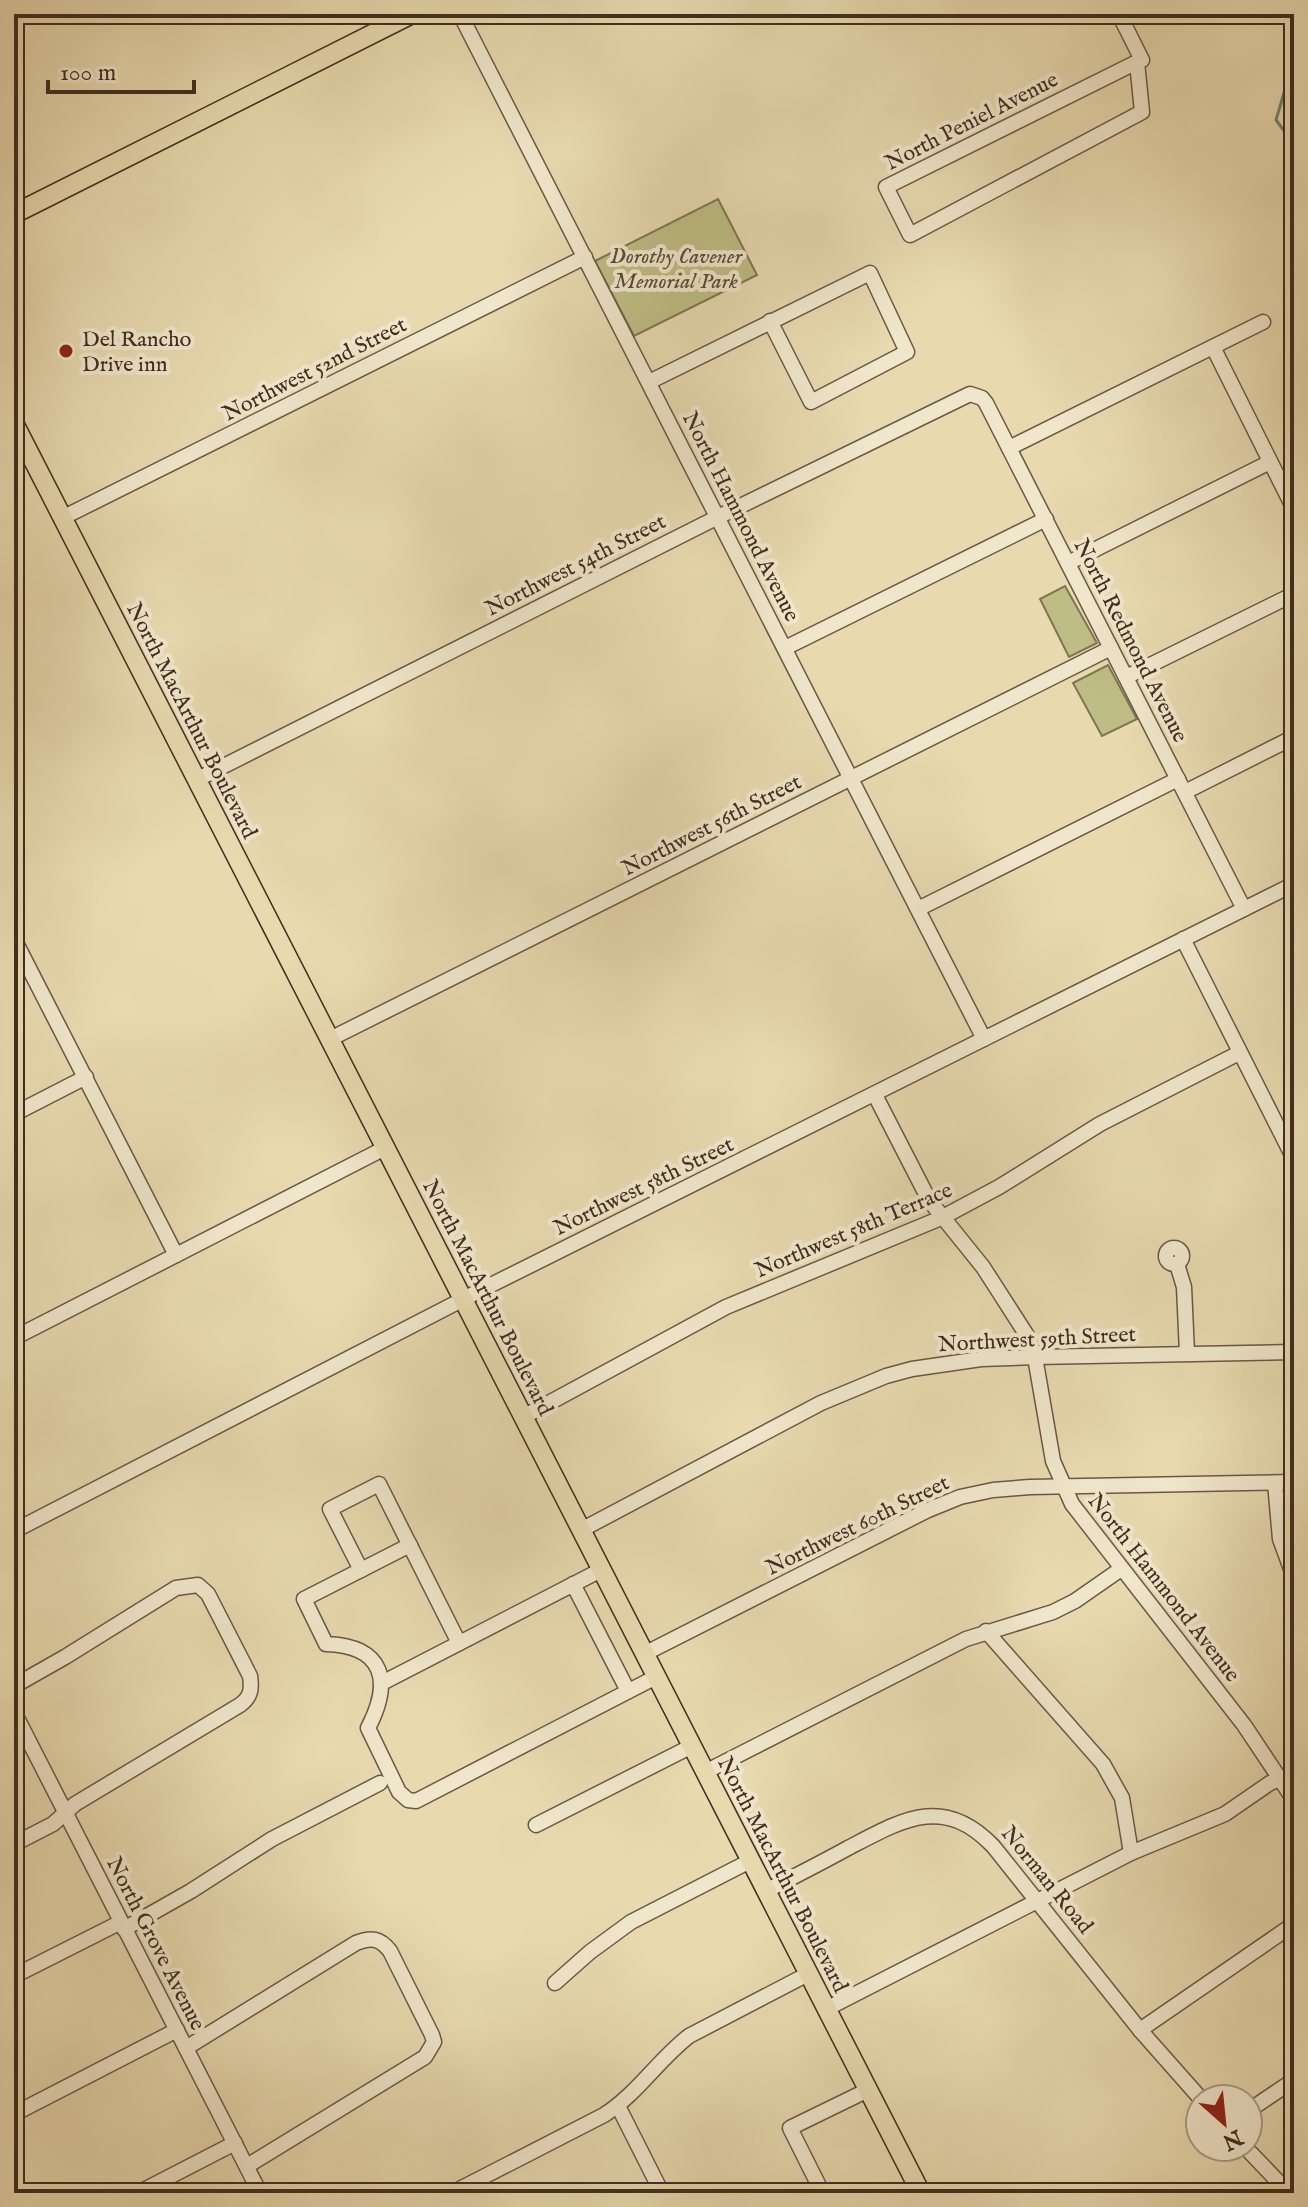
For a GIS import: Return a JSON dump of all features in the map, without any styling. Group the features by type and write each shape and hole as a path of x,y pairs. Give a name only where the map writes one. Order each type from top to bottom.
{"main road":[{"path":"14,214 412,14"},
{"name":"North MacArthur Boulevard","path":"14,423 21,454 62,518 921,2193"}],"street":[{"name":"North Hammond Avenue","path":"460,14 984,1039"},
{"path":"1119,14 1142,60 1137,62"},
{"name":"North Peniel Avenue","path":"1137,62 1142,112 910,235 886,187 1137,62"},
{"name":"Northwest 52nd Street","path":"62,518 585,257"},
{"path":"649,382 770,321 870,273 907,352 811,402 770,321"},
{"path":"1009,448 1263,322"},
{"path":"1213,347 1294,509"},
{"name":"North Redmond Avenue","path":"976,395 986,403 1244,909"},
{"name":"Northwest 54th Street","path":"196,780 962,396 976,395"},
{"path":"1068,563 1270,462"},
{"path":"785,648 1046,519"},
{"path":"1126,677 1294,594"},
{"name":"Northwest 56th Street","path":"330,1039 1111,648"},
{"path":"918,909 1181,785 1294,737"},
{"name":"Northwest 58th Street","path":"14,1531 464,1300 1294,884"},
{"path":"14,939 176,1255"},
{"path":"1183,939 1294,1159"},
{"name":"Northwest 58th Terrace","path":"523,1417 726,1307 941,1218 999,1187 1100,1124 1239,1053"},
{"path":"14,1114 86,1077"},
{"name":"North Hammond Avenue","path":"875,1095 918,1181 941,1218 1000,1291 1028,1337 1035,1357 1047,1433 1062,1486 1084,1522 1288,1777 1294,1800"},
{"path":"14,1338 385,1148"},
{"path":"1177,1264 1184,1287 1187,1353"},
{"name":"Northwest 59th Street","path":"581,1530 850,1390 886,1376 942,1364 1035,1357 1294,1352"},
{"name":"Northwest 60th Street","path":"644,1654 928,1510 960,1497 993,1490 1062,1486 1294,1482"},
{"path":"1275,1483 1280,1539 1294,1577"},
{"path":"361,1570 330,1509 379,1484 459,1643"},
{"path":"410,1545 304,1599 326,1644 353,1647 364,1653 378,1669 382,1696 368,1728 399,1792 408,1800 416,1801 656,1677"},
{"path":"705,1772 966,1639 1053,1612 1075,1601 1121,1569"},
{"path":"382,1683 601,1570"},
{"path":"573,1584 628,1691"},
{"path":"14,1686 168,1592 185,1585 203,1588 250,1676 251,1693 247,1700 75,1804 53,1824 14,1844"},
{"path":"986,1631 1103,1764 1122,1798 1131,1853"},
{"name":"North Grove Avenue","path":"14,1712 260,2193"},
{"path":"536,1825 692,1746"},
{"path":"826,2009 1131,1853 1225,1814 1270,1783 1288,1777"},
{"path":"14,1976 191,1891 272,1839 380,1783"},
{"name":"Norman Road","path":"766,1891 910,1818 940,1816 971,1825 1038,1900 1140,2030 1187,2083"},
{"path":"555,1983 631,1922 750,1861"},
{"path":"1140,2030 1294,1924"},
{"path":"186,2048 365,1939 374,1938 383,1942 411,1993 434,2042 425,2057 247,2166"},
{"path":"452,2193 618,2106 689,2036 808,1974"},
{"path":"14,2114 177,2030"},
{"path":"1264,2100 1294,2080"},
{"path":"819,2193 822,2192 790,2128 868,2090"},
{"path":"618,2106 662,2193"},
{"path":"138,2193 235,2143"},
{"path":"1261,2163 1289,2191"}],"green space":[{"name":"Dorothy Cavener Memorial Park","path":"718,199 757,275 634,336 595,261"},
{"path":"1065,586 1097,643 1069,657 1040,599"},
{"path":"1108,665 1137,719 1102,736 1073,683"}],"waterway":[{"path":"1294,59 1276,120 1294,144"}],"place":[{"name":"Del Rancho Drive inn","path":"66,351"}]}
